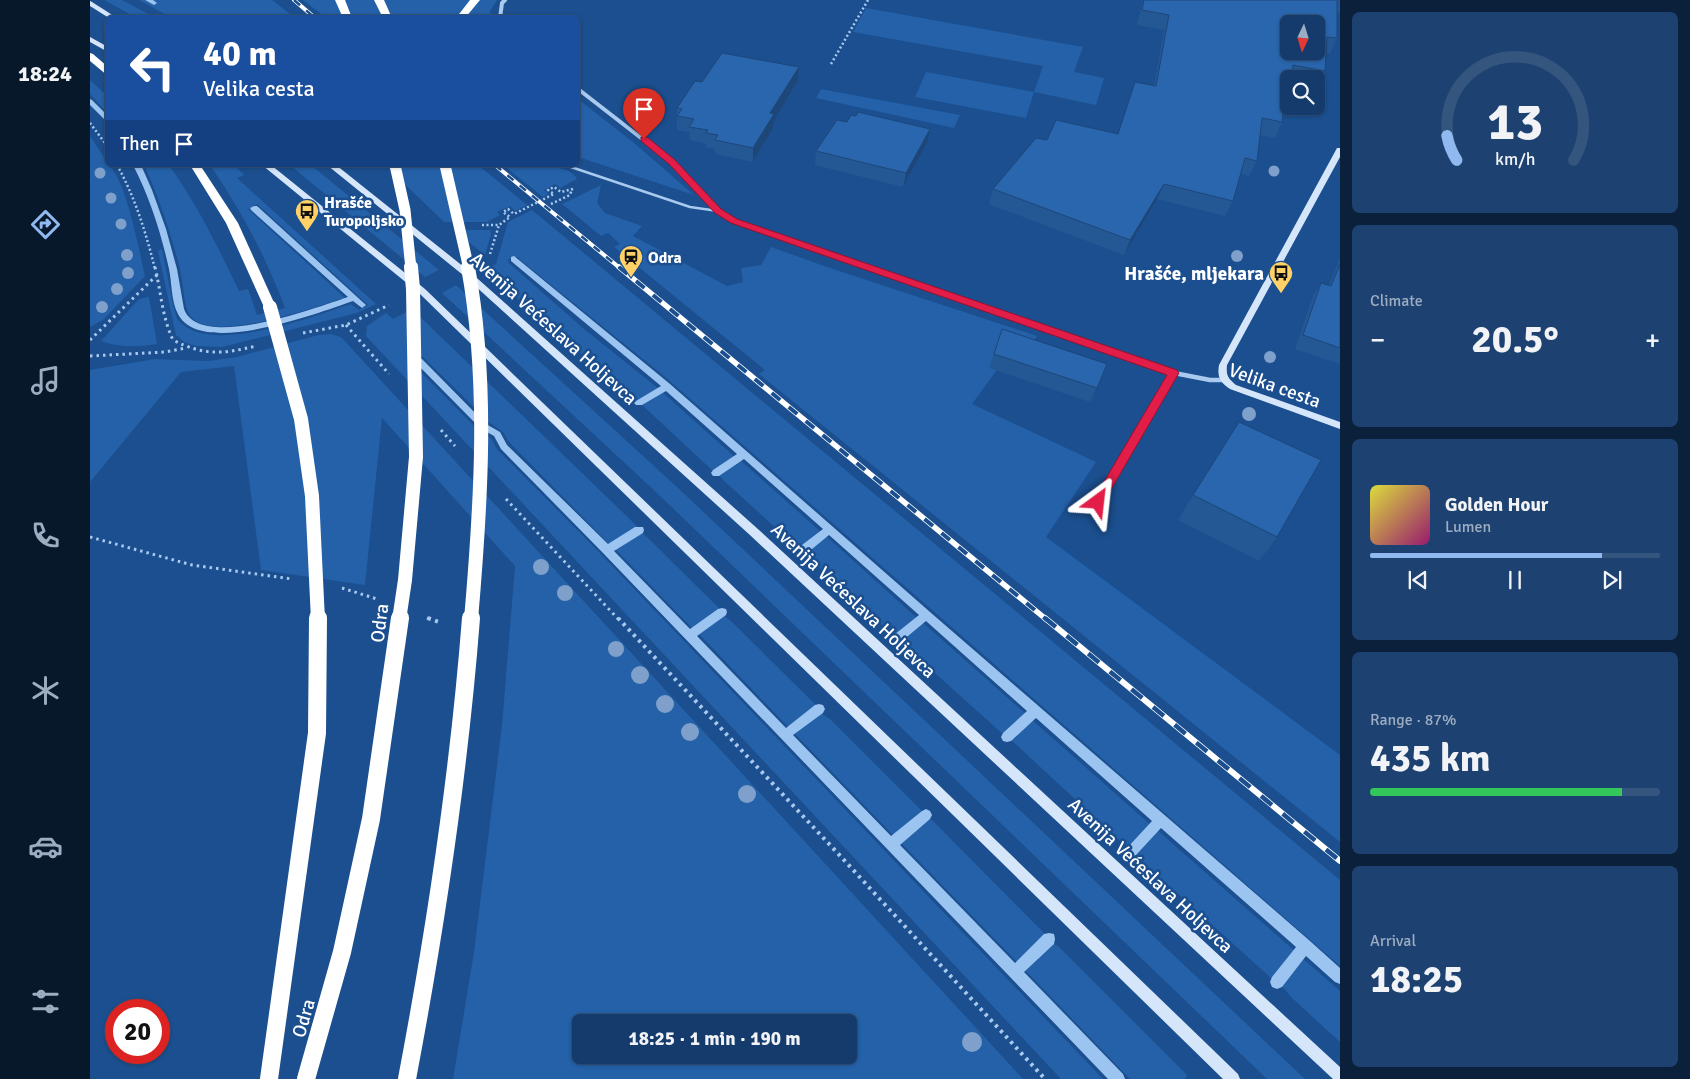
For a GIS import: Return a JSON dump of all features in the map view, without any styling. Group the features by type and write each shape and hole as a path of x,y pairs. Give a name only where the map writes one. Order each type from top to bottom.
{"highway":[{"path":"340,0 347,15"},
{"path":"379,0 386,15"},
{"path":"463,15 476,0"},
{"path":"90,56 105,70"},
{"path":"196,167 232,223 270,307 301,419 312,496 318,619 317,734 269,1079"},
{"name":"Odra","path":"306,1079 342,952 372,818 405,580 416,456 413,289 405,210 395,167"},
{"path":"407,1079 424,994 450,821 466,684 476,556 480,448 478,334 466,252 445,167"}],"main road":[{"path":"90,3 109,15"},
{"path":"90,39 105,48"},
{"path":"1224,380 1222,374 1223,365 1340,150"},
{"path":"268,167 422,291 1233,1079"},
{"name":"Avenija Većeslava Holjevca","path":"334,167 466,273 755,533 1340,1076"},
{"name":"Velika cesta","path":"1224,380 1232,387 1246,393 1340,426"}],"street":[{"path":"500,15 502,3 505,0"},
{"name":"Velika cesta","path":"580,91 672,162 718,211 734,221 1174,373 1210,380 1224,380"}],"lane":[{"name":"Velika cesta","path":"571,167 690,207 718,211"},
{"path":"1098,502 1174,373"}],"path":[{"path":"831,64 868,0"},
{"path":"90,123 105,143"},
{"path":"118,167 127,183 142,224 162,294 165,323 173,340 186,348 201,353 221,354 259,345"},
{"path":"490,256 499,225 510,217 503,212 508,209 514,214 554,194 548,190 554,187 561,192 601,177"},
{"path":"551,204 570,195 572,189"},
{"path":"90,340 157,276"},
{"path":"302,333 346,325 390,304"},
{"path":"346,325 393,379"},
{"path":"90,356 165,352 186,348"},
{"path":"438,428 458,448"},
{"path":"504,498 844,860 1045,1079"}],"shaded area":[{"path":"104,0 122,0 150,15 131,15"},
{"path":"139,0 272,0 291,15 166,15"},
{"path":"303,0 497,0 490,11 491,15 322,15"},
{"path":"866,8 1083,47 1074,72 1104,78 1096,105 1034,92 1043,66 853,32"},
{"path":"926,72 1034,92 1026,118 915,97"},
{"path":"90,80 105,94 105,111 90,94"},
{"path":"821,89 960,115 954,128 816,98"},
{"path":"580,101 633,142 694,195 580,158"},
{"path":"90,136 105,159 105,167 110,167 120,183 136,234 145,276 103,320 90,327"},
{"path":"145,167 170,167 198,210 239,291 248,289 257,315 285,308 270,270 252,234 211,167 236,167 244,175 237,178 376,304 357,313 222,347 195,346 184,342 176,335 158,251 162,249 176,316 178,320 193,330 213,335 236,334 288,324 351,304 359,310 368,305 257,204 248,209 345,298 288,315 239,326 217,327 200,323 189,314 187,309 172,240"},
{"path":"292,167 313,167 439,270 425,277"},
{"path":"387,167 480,167 527,205 515,211 510,206 497,212 500,215 487,222 444,222"},
{"path":"506,167 555,167 565,170 577,179 560,188 555,184 544,190 548,194 543,197"},
{"path":"601,185 597,203 605,213 642,226 633,236 727,286 743,282 741,268 761,265 771,247 1037,336 1027,352 1013,348 972,404 1096,462 1046,537 1340,755 1340,842 759,374 765,370 614,247 620,244 608,233 601,236 562,204"},
{"path":"532,210 1340,880 1340,966 664,376 519,259 519,257 508,259 509,263 584,329 659,389 637,402 485,270 496,264 508,222"},
{"path":"454,230 490,230 491,234 485,255"},
{"path":"456,285 677,487 1305,1079 1267,1079 658,494 442,293"},
{"path":"149,297 157,344 129,346 101,341 139,299"},
{"path":"412,309 638,527 611,546 509,442 503,432 490,423 421,355 421,352 413,364 478,430 491,438 497,449 597,550 1103,1079 1061,1079 366,336 367,326 386,313 393,319"},
{"path":"331,334 341,337 1023,1079 453,1079 474,952 502,725 515,566 382,418 365,585 261,570 234,366 181,372 90,482 90,370 155,359 208,361 237,357 318,335"},
{"path":"661,391 736,458 714,472 641,404"},
{"path":"739,459 823,533 800,550 718,474"},
{"path":"640,531 721,610 694,630 615,549"},
{"path":"825,535 918,619 895,637 810,559 805,552"},
{"path":"722,614 817,706 789,728 698,633"},
{"path":"921,621 1027,715 1004,735 908,649 901,639"},
{"path":"819,712 830,719 922,811 906,829 894,836 793,732"},
{"path":"1030,718 1152,826 1130,850 1010,739 1015,731"},
{"path":"923,818 932,820 1046,935 1018,963 899,841"},
{"path":"1156,829 1296,952 1273,980 1135,853"},
{"path":"1052,943 1058,946 1187,1075 1185,1079 1130,1079 1023,968 1028,960"},
{"path":"1300,956 1340,991 1340,1042 1292,998 1280,984 1284,974"}],"building":[{"path":"1144,0 1337,0 1337,38 1327,37 1325,71 1293,65 1293,70 1280,70 1280,115 1283,115 1282,122 1262,118 1257,161 1245,158 1233,201 1164,184 1130,240 993,189 1036,138 1047,140 1056,120 1118,134 1135,82 1156,86 1169,15 1142,10"},
{"path":"722,53 799,67 770,113 774,114 753,148 715,140 718,135 706,133 708,130 689,127 694,119 677,116 682,109 677,108 695,81 702,82"},
{"path":"858,112 930,129 906,173 816,151 837,120 847,122 851,115 856,116"},
{"path":"1340,264 1340,348 1303,335 1321,283 1331,286"},
{"path":"1002,329 1107,364 1097,388 994,354"},
{"path":"1239,422 1321,460 1277,537 1193,495"}],"waterway":[{"path":"148,0 154,3"},
{"path":"90,101 105,118"},
{"path":"138,167 149,190 163,229 182,314 194,325 213,330 237,330 291,318 354,298"},
{"path":"254,208 362,305"},
{"path":"514,259 667,386"},
{"path":"419,361 483,426 497,434 504,447 607,550"},
{"path":"639,403 667,386"},
{"path":"667,386 744,454"},
{"path":"716,473 744,454"},
{"path":"744,454 926,615"},
{"path":"607,550 639,530"},
{"path":"802,551 829,530"},
{"path":"607,550 785,735"},
{"path":"690,635 722,612"},
{"path":"898,638 926,615"},
{"path":"926,615 1305,946"},
{"path":"785,735 819,709"},
{"path":"1007,737 1035,711"},
{"path":"785,735 1118,1079"},
{"path":"891,844 926,815"},
{"path":"1132,851 1160,821"},
{"path":"1015,972 1049,939"},
{"path":"1277,982 1305,946"},
{"path":"1305,946 1340,977"}],"railway":[{"path":"294,0 312,15"},
{"path":"497,167 621,269"},
{"path":"619,267 1047,620"},
{"path":"1045,618 1340,861"}],"place":[{"name":"Hrašće Turopoljsko","path":"307,232"},
{"name":"Odra","path":"631,278"},
{"name":"Hrašće, mljekara","path":"1281,294"}],"route":[{"path":"644,139 672,162 718,211 734,221 1174,373 1098,502"}]}
